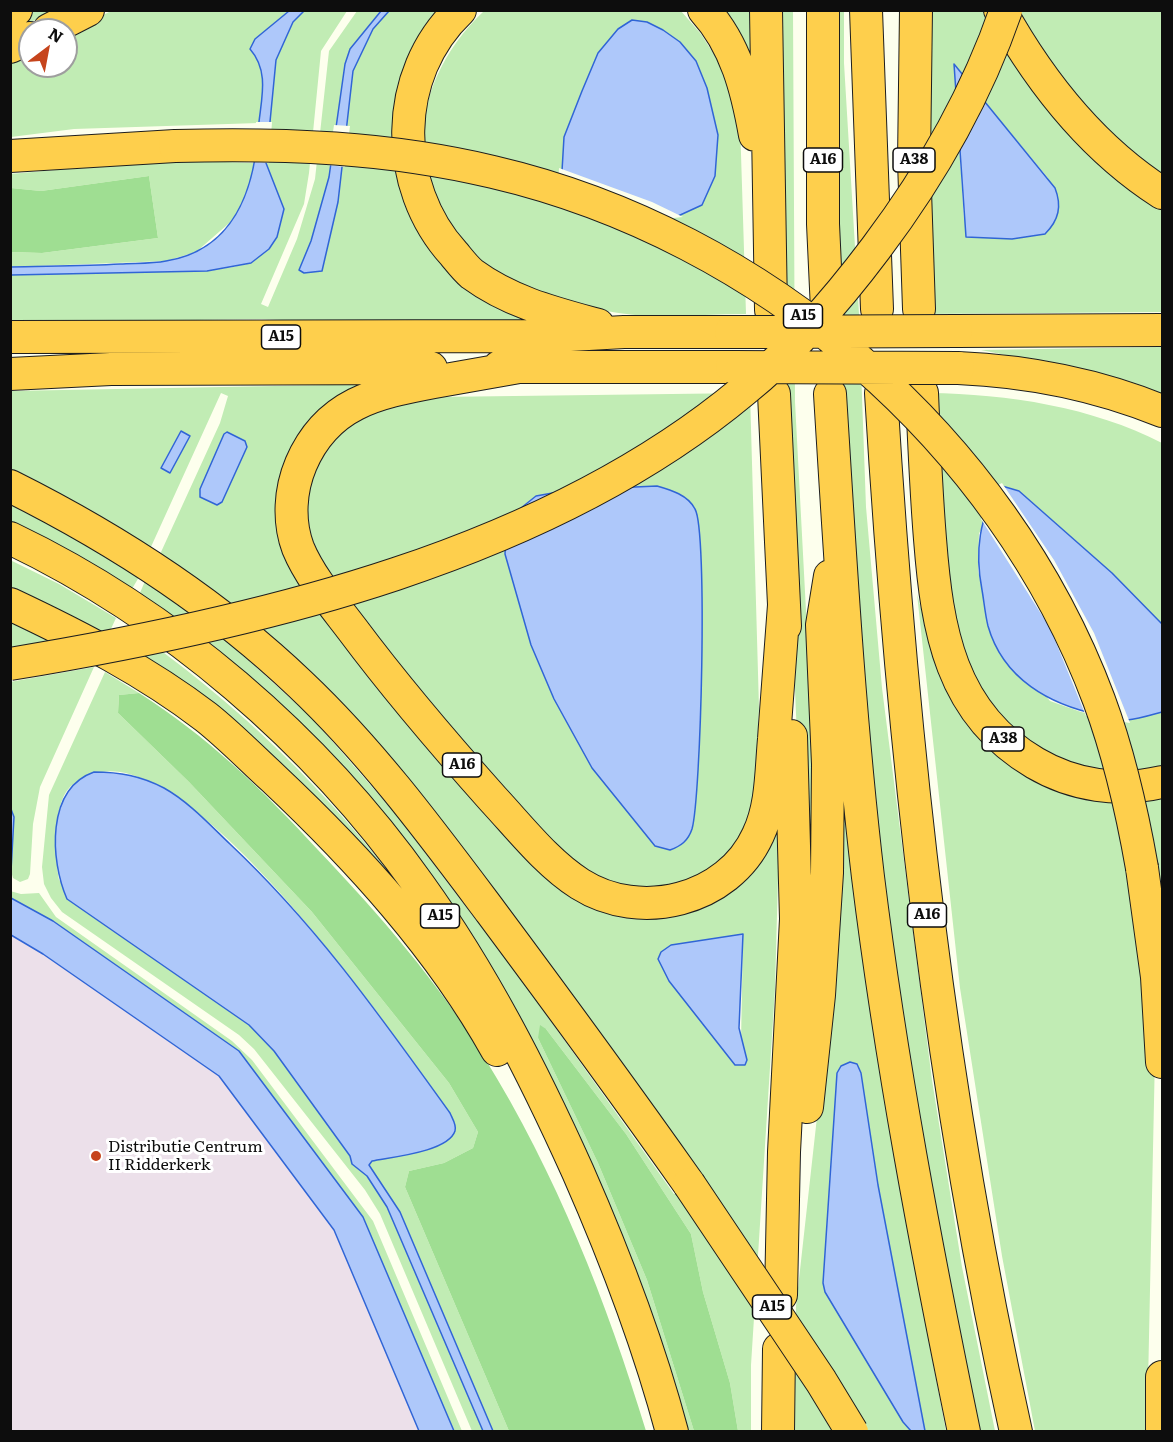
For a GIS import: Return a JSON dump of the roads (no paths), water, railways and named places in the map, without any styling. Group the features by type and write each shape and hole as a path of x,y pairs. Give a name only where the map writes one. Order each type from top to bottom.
{"highway":[{"path":"10,13 16,10"},
{"path":"72,18 88,10"},
{"name":"A15","path":"460,10 432,46 416,78 408,108 412,178 423,210 442,242 471,273 503,293 535,307 624,332"},
{"path":"704,10 732,51 745,88 767,200"},
{"path":"766,10 769,126 767,200 771,310"},
{"name":"A16","path":"823,10 823,224 826,310"},
{"name":"A16","path":"866,10 878,351 892,588 926,911 974,1220 1016,1431"},
{"name":"A16","path":"872,188 883,10"},
{"name":"A38","path":"915,10 914,161 920,309"},
{"path":"1000,10 1024,53 1053,93 1116,158 1162,192"},
{"name":"A15","path":"10,664 134,643 298,603 390,575 464,549 545,514 642,463 742,392 784,355 848,285 896,221 937,159 990,58 1006,10"},
{"name":"A15","path":"10,156 175,146 296,146 372,150 497,173 562,192 661,231 707,255 793,308 843,348 912,411 977,484 1016,540 1059,613 1098,698 1118,760 1142,868 1157,977 1162,1062"},
{"path":"878,351 956,331 1162,330"},
{"name":"A15","path":"10,338 552,336 624,332 731,332 878,351"},
{"path":"878,351 958,368 1043,377 1103,391 1157,411"},
{"name":"A15","path":"10,374 123,369 732,367 878,351"},
{"name":"A16","path":"519,367 383,392 343,411 319,434 300,466 292,495 292,522 303,559 375,660 453,755 515,823 571,877 591,890 616,899 657,903 695,895 726,877 742,861 759,834 767,805 784,604"},
{"name":"A38","path":"922,393 925,482 940,628 952,666 965,694 985,723 1009,745 1046,769 1072,780 1105,786 1162,782"},
{"name":"A16","path":"774,394 793,800 796,919 784,1152 782,1286 801,1155 819,994 828,873 828,764 822,625 838,522"},
{"name":"A16","path":"830,394 838,522 868,877 913,1176 964,1431"},
{"name":"A15","path":"10,486 125,548 208,606 300,684 382,771 428,828 596,1052 797,1343 852,1431"},
{"name":"A15","path":"10,538 108,591 150,620 265,712 320,767 372,825 419,884 468,959 510,1033 558,1127 626,1288 672,1431"},
{"name":"A15","path":"10,604 90,643 125,664 162,687 227,735 306,809 374,882 425,943 489,1035 541,1129 586,1228 626,1288"},
{"path":"778,1431 779,1349"},
{"path":"1162,1377 1162,1431"}],"water":[{"path":"289,11 304,11 293,22 276,60 266,163 284,209 277,237 269,249 251,263 207,271 11,275 10,267 166,261 189,255 208,244 223,231 236,214 245,196 256,154 263,88 260,68 250,49 255,39"},
{"path":"381,11 389,11 373,29 353,71 338,202 322,271 304,273 299,270 311,241 329,177 345,64 350,49"},
{"path":"632,20 647,22 680,42 696,61 707,88 718,135 715,176 702,205 678,216 561,188 564,137 598,53 618,29"},
{"path":"954,64 1055,188 1058,213 1045,234 1012,239 966,237"},
{"path":"181,431 190,436 170,473 161,468"},
{"path":"227,432 245,441 247,447 222,502 217,505 200,497 200,489 224,434"},
{"path":"657,486 684,497 695,509 699,528 701,564 702,666 695,807 692,829 688,837 681,845 670,850 655,846 592,768 554,699 531,645 505,554 506,534 521,508 536,496 569,490"},
{"path":"1002,486 1019,491 1112,573 1162,624 1162,712 1124,720 1081,710 1031,687 1005,661 995,645 988,626 979,562 983,522 994,497"},
{"path":"94,772 113,773 147,780 182,800 207,822 262,875 320,940 373,1007 450,1113 455,1124 455,1131 442,1144 431,1149 372,1161 369,1165 400,1212 493,1431 483,1431 387,1207 367,1176 352,1164 350,1156 274,1051 249,1025 67,899 57,865 56,827 60,809 67,794 78,781"},
{"path":"11,809 14,817 11,871 10,870"},
{"path":"11,898 53,921 239,1051 363,1217 454,1431 419,1431 334,1230 219,1076 43,954 11,935"},
{"path":"743,934 739,1028 747,1060 745,1065 735,1065 669,981 658,959 661,952 671,945"},
{"path":"850,1062 857,1064 861,1073 878,1185 925,1431 911,1431 903,1422 825,1292 823,1283 837,1073 841,1066"}],"place":[{"name":"Distributie Centrum II Ridderkerk","path":"96,1156"}]}
